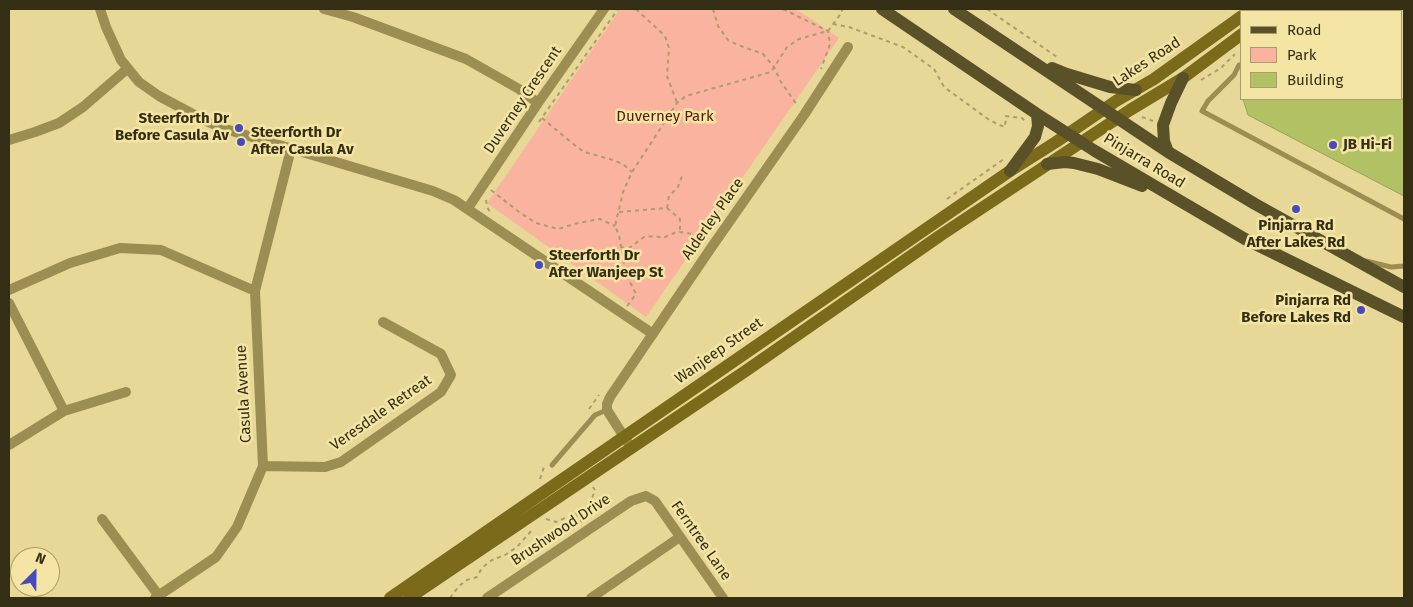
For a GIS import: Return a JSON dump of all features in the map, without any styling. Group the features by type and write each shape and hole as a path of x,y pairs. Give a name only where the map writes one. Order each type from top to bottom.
{"main road":[{"name":"Pinjarra Road","path":"882,9 1037,114 1173,197 1245,238 1404,317"},
{"name":"Pinjarra Road","path":"954,9 1168,152 1254,204 1404,287"},
{"name":"Lakes Road","path":"1069,134 1104,109 1174,66 1240,17"},
{"name":"Lakes Road","path":"1081,142 1183,78 1240,35"},
{"path":"1024,56 1076,77 1110,87 1136,90"},
{"path":"1168,152 1164,141 1163,125 1183,78"},
{"path":"1010,171 1035,137 1038,126 1037,114"},
{"name":"Wanjeep Street","path":"390,598 1010,171 1069,134"},
{"name":"Wanjeep Street","path":"409,598 632,449 941,234 1081,142"},
{"path":"1048,164 1065,162 1083,165 1173,197"},
{"path":"934,223 941,234"}],"street":[{"path":"100,9 116,50 128,69 147,89 204,120 237,133 433,191 454,200 653,334"},
{"path":"324,9 354,13 466,59 519,89 536,107"},
{"name":"Duverney Crescent","path":"468,208 604,9"},
{"name":"Alderley Place","path":"607,410 610,397 804,115 848,47"},
{"path":"9,140 59,123 83,107 128,69"},
{"name":"Casula Avenue","path":"157,597 216,558 237,527 263,466 254,291 291,149"},
{"path":"9,290 70,263 120,248 161,250 254,291"},
{"path":"9,303 64,411"},
{"name":"Veresdale Retreat","path":"263,466 325,468 341,462 441,392 451,375 441,354 383,322"},
{"path":"9,445 64,411 126,392"},
{"path":"607,410 632,449"},
{"name":"Brushwood Drive","path":"487,598 631,501 646,496 655,501"},
{"name":"Ferntree Lane","path":"655,501 723,598"},
{"path":"102,519 157,597"},
{"path":"591,598 680,537"}],"lane":[{"path":"1240,65 1202,111 1404,219"},
{"path":"1346,256 1391,267 1404,266"},
{"path":"552,465 595,415 607,410"}],"path":[{"path":"537,125 618,9"},
{"path":"636,9 665,36 669,48 667,76 677,103"},
{"path":"713,9 718,26 728,40 763,54 774,67 781,82 804,115"},
{"path":"783,9 828,31"},
{"path":"615,226 623,192 632,172 677,103 686,96 771,72 787,47 799,39 828,31 842,12 842,9"},
{"path":"987,9 1057,57"},
{"path":"833,24 849,27 903,47 934,69 944,87 997,124 1005,126 1006,116 1022,118 1026,123"},
{"path":"1201,80 1221,68 1237,52"},
{"path":"536,107 542,118 584,152 617,161 632,172"},
{"path":"1142,117 1158,123"},
{"path":"945,201 1005,158"},
{"path":"667,208 669,196 678,187 682,176"},
{"path":"491,190 536,223 558,229 600,219 615,226 620,235 626,274 636,294 622,313"},
{"path":"618,212 667,208 680,219 680,232"},
{"path":"621,247 628,249 644,237 654,236 663,238 680,232 698,235 711,248"},
{"path":"584,415 600,393"},
{"path":"538,523 547,519 556,522 579,512 590,504 595,490 590,484"},
{"path":"450,598 459,586 467,580 476,577 482,568 492,560 505,555 517,547 535,527"}],"green space":[{"name":"Duverney Park","path":"620,9 796,9 839,38 646,317 487,203"}],"building":[{"path":"1404,99 1404,196 1248,115 1243,100"}],"place":[{"name":"Steerforth Dr Before Casula Av","path":"239,128"},
{"name":"Steerforth Dr After Casula Av","path":"241,142"},
{"name":"JB Hi-Fi","path":"1333,145"},
{"name":"Pinjarra Rd After Lakes Rd","path":"1296,209"},
{"name":"Steerforth Dr After Wanjeep St","path":"539,265"},
{"name":"Pinjarra Rd Before Lakes Rd","path":"1361,310"}]}
